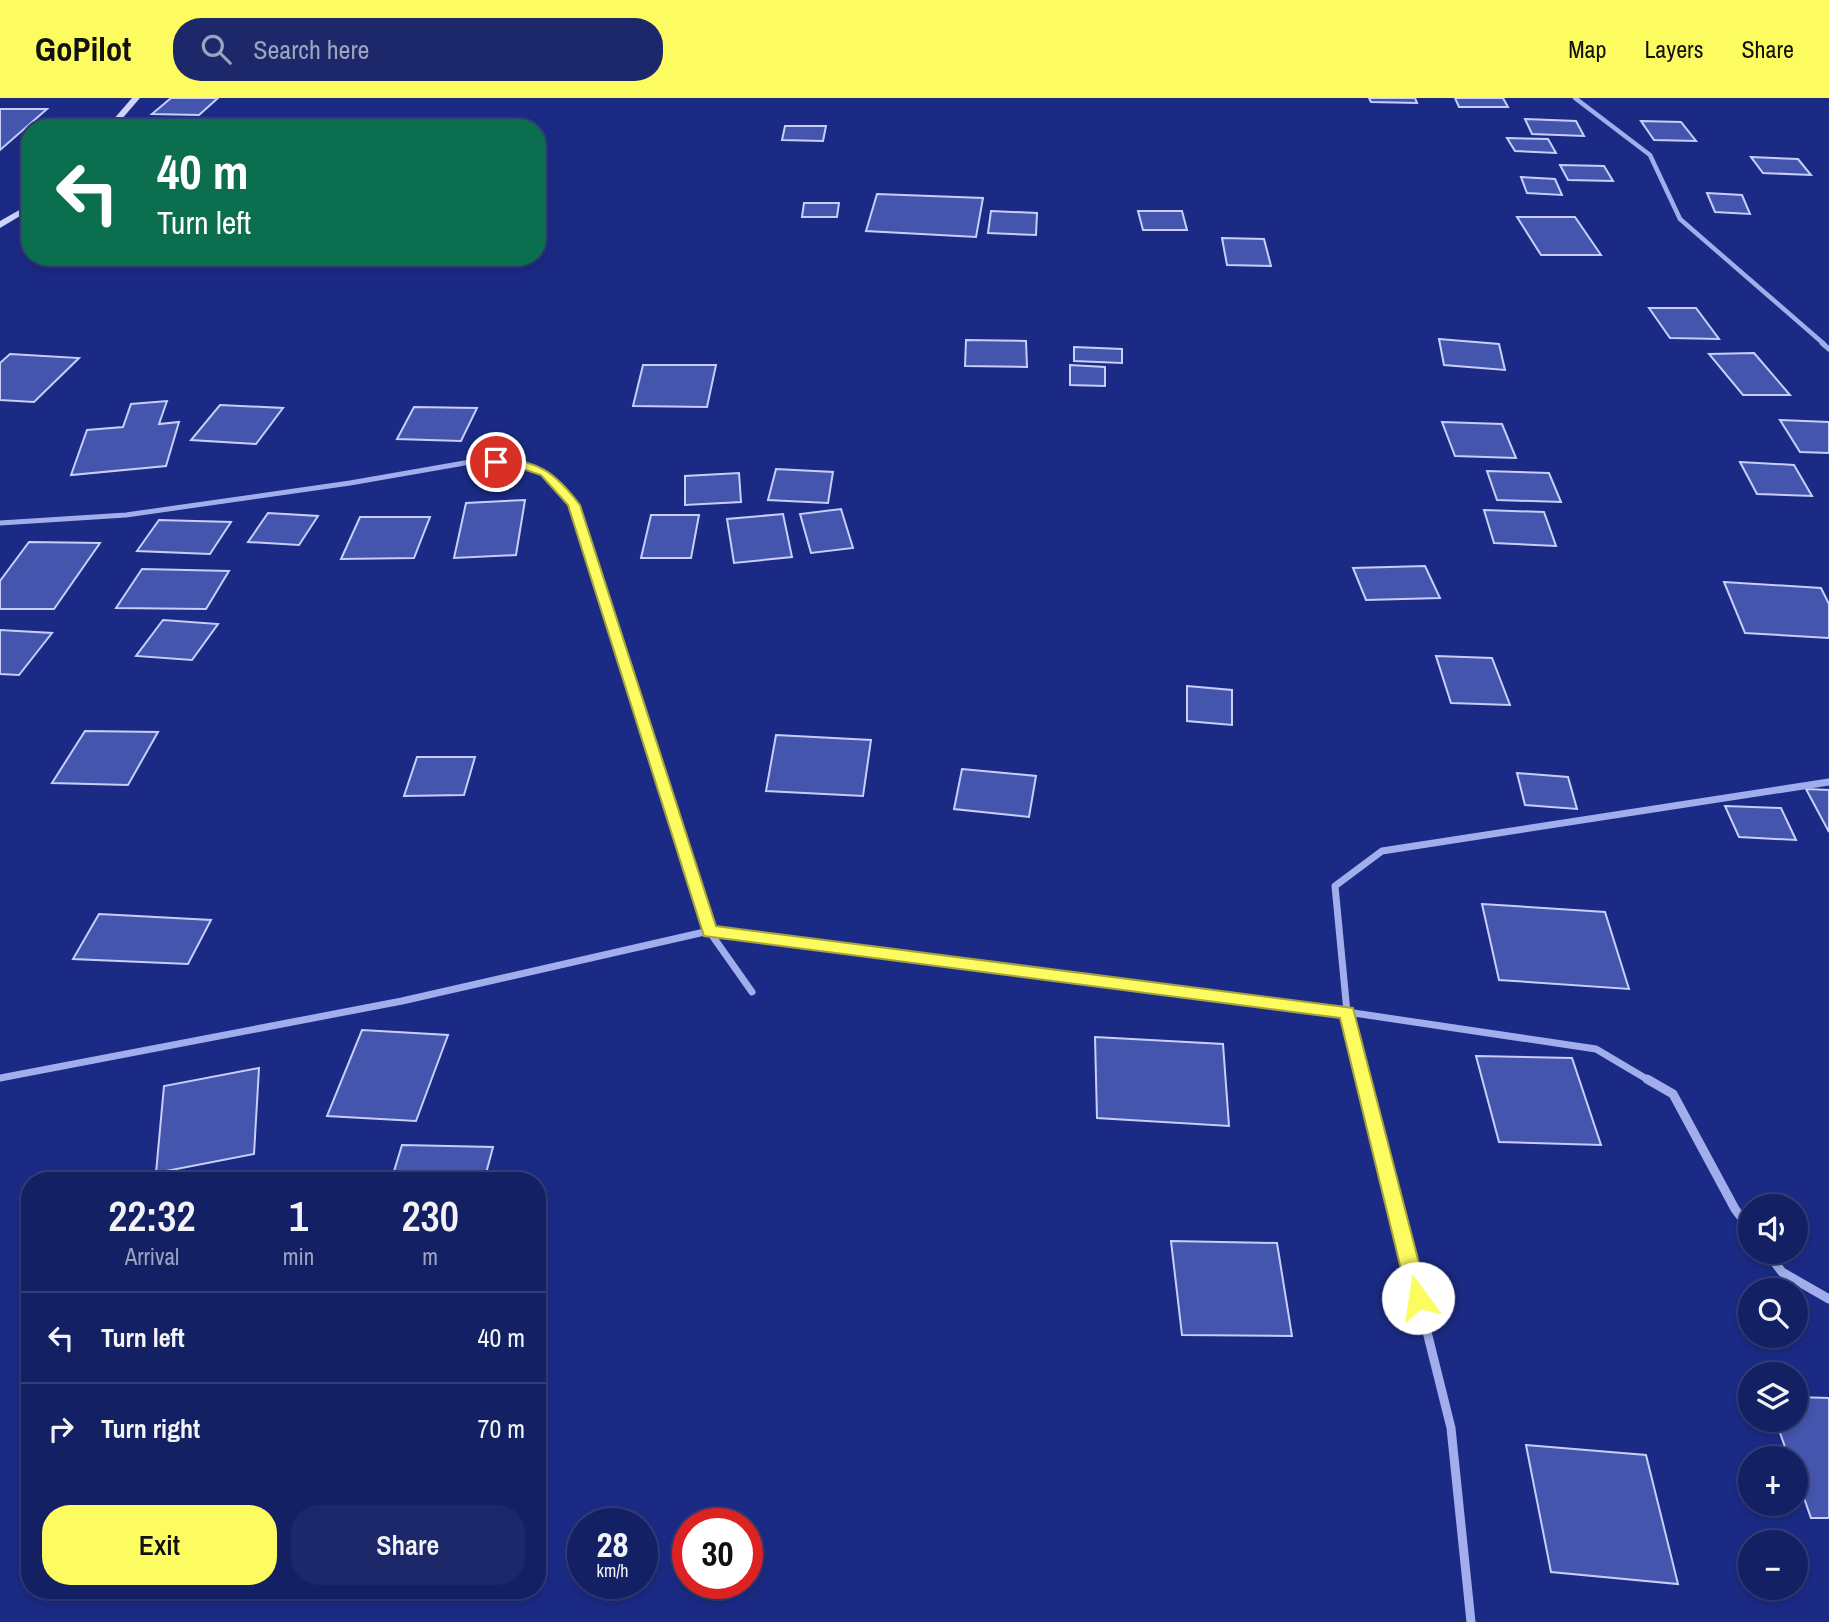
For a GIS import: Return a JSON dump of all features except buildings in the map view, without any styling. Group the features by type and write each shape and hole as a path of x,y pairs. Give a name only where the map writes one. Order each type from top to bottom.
{"main road":[{"path":"118,119 136,98"},
{"path":"0,225 21,212"}],"street":[{"path":"1575,98 1650,155 1680,219 1829,349"},
{"path":"0,523 126,515 350,483 476,461 516,463 545,473 574,505 709,931 752,992"},
{"path":"1471,1622 1451,1428 1347,1012 1335,886 1382,851 1829,782"},
{"path":"0,1078 402,1001 709,931 1347,1012 1596,1049 1673,1094 1738,1213"},
{"path":"1776,1264 1782,1272 1829,1298"}],"route":[{"path":"496,462 516,463 545,473 574,505 709,931 1347,1012 1418,1298"}]}
